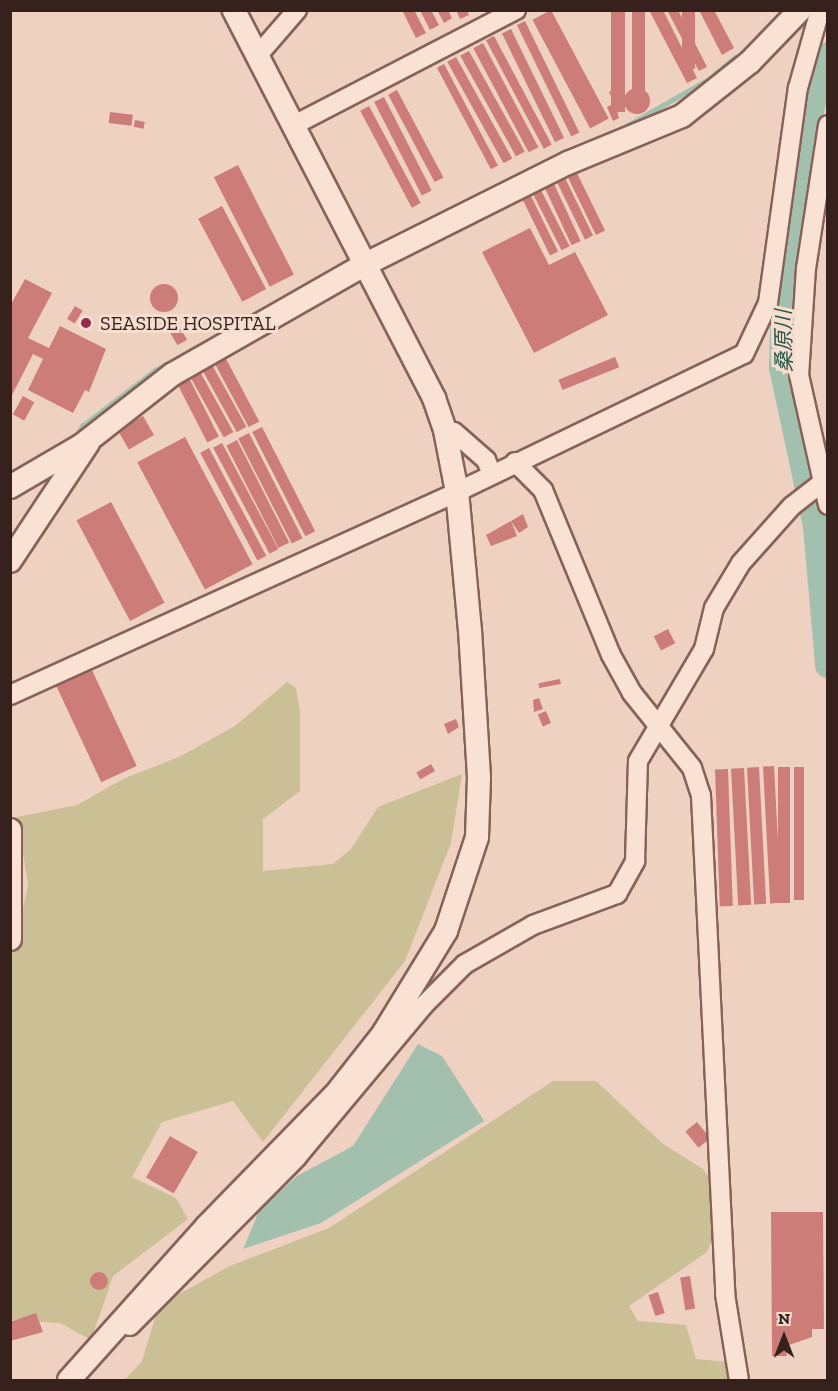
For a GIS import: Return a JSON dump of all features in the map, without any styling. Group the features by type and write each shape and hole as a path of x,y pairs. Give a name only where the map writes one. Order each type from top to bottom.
{"street":[{"path":"69,1380 115,1334 207,1226 335,1095 412,993 455,910 477,837 479,777 457,492 445,430 434,398 360,256 296,124 234,10"},
{"path":"258,55 297,10"},
{"path":"296,124 516,10"},
{"path":"10,487 87,441 172,374 360,256 568,163 682,116 750,62 769,43 814,12"},
{"path":"10,695 457,492 515,462 744,354 768,303 798,88 814,12"},
{"path":"828,125 799,375 826,479 828,505"},
{"path":"445,430 454,432 486,460 492,474"},
{"path":"10,561 87,441"},
{"path":"515,462 543,490 611,655 659,726 692,768 701,796 725,1294 739,1380"},
{"path":"115,1334 133,1325 297,1157 424,1005 465,964 533,925 617,894 635,861 638,761 704,650 714,608 735,572 792,506 826,479"},
{"path":"10,830 10,939"}],"shaded area":[{"path":"287,682 296,688 300,712 300,791 263,819 263,871 333,864 351,849 378,807 462,774 451,843 405,961 263,1142 233,1101 162,1122 132,1177 176,1198 188,1219 113,1276 91,1340 60,1323 11,1320 10,935 21,918 28,884 17,817 77,805 123,779 179,757 235,726"},
{"path":"418,1044 442,1056 484,1121 321,1223 243,1249 260,1209 297,1176 353,1146"},
{"path":"553,1081 596,1081 663,1144 703,1169 715,1188 715,1233 707,1252 629,1306 638,1321 686,1325 696,1359 728,1362 731,1380 125,1380 142,1361 159,1305 230,1266 329,1228"}],"building":[{"path":"402,10 414,10 426,33 416,38"},
{"path":"420,10 431,10 439,25 430,30"},
{"path":"437,10 448,10 452,18 444,23"},
{"path":"456,10 467,10 469,15 460,19"},
{"path":"551,10 609,119 590,128 532,20"},
{"path":"611,10 625,10 625,112 611,112"},
{"path":"632,10 645,10 645,100 632,100"},
{"path":"649,10 663,10 697,78 687,83"},
{"path":"667,10 678,10 707,67 699,71"},
{"path":"682,10 695,10 695,69 682,69"},
{"path":"699,10 714,10 734,48 722,55"},
{"path":"525,21 579,132 571,136 517,25"},
{"path":"511,29 564,138 555,142 502,33"},
{"path":"494,36 552,145 544,149 486,40"},
{"path":"483,43 538,147 529,152 473,48"},
{"path":"469,51 525,152 516,156 460,56"},
{"path":"456,57 512,158 503,163 447,62"},
{"path":"444,64 498,166 491,169 437,68"},
{"path":"637,88 646,92 650,101 646,110 637,114 628,110 624,101 628,92"},
{"path":"614,89 620,99 614,102 609,92"},
{"path":"397,90 443,177 435,182 388,95"},
{"path":"384,97 432,191 422,196 374,102"},
{"path":"615,103 619,118 613,121 607,107"},
{"path":"369,106 421,203 412,208 360,111"},
{"path":"110,112 133,115 131,126 109,123"},
{"path":"135,120 145,122 143,129 134,127"},
{"path":"238,165 294,275 270,287 214,177"},
{"path":"577,173 605,231 596,235 568,177"},
{"path":"565,178 593,236 585,239 557,182"},
{"path":"554,184 581,241 572,245 545,188"},
{"path":"541,190 570,246 562,250 533,194"},
{"path":"530,194 558,252 550,255 522,198"},
{"path":"222,206 266,289 242,302 198,219"},
{"path":"530,228 549,265 575,252 608,315 534,353 482,252"},
{"path":"25,279 52,293 28,338 49,348 60,326 106,349 89,392 85,390 73,413 28,390 43,359 33,354 10,399 10,306"},
{"path":"164,284 174,288 178,298 174,308 164,312 154,308 150,298 154,288"},
{"path":"75,306 83,311 75,323 67,319"},
{"path":"179,326 187,340 177,345 169,332"},
{"path":"225,357 259,421 249,427 214,363"},
{"path":"615,357 619,367 563,390 558,380"},
{"path":"211,363 246,427 237,432 201,368"},
{"path":"199,370 233,432 224,437 189,375"},
{"path":"188,376 219,437 207,442 176,382"},
{"path":"23,396 34,402 24,421 13,414"},
{"path":"143,416 154,435 129,450 118,430"},
{"path":"262,427 315,531 305,536 252,432"},
{"path":"249,433 303,538 292,544 238,438"},
{"path":"185,437 253,564 205,589 137,462"},
{"path":"237,440 289,542 279,548 226,445"},
{"path":"222,443 278,549 270,554 213,448"},
{"path":"209,448 266,556 257,560 200,453"},
{"path":"111,502 165,603 130,621 77,520"},
{"path":"523,514 528,527 519,533 511,521"},
{"path":"511,521 517,536 491,546 486,535"},
{"path":"668,629 675,643 661,651 654,636"},
{"path":"91,668 137,766 101,782 56,684"},
{"path":"560,679 561,684 539,688 538,683"},
{"path":"539,698 543,709 534,712 533,700"},
{"path":"546,711 551,723 543,726 538,715"},
{"path":"456,719 459,727 448,734 444,724"},
{"path":"431,764 435,771 420,779 416,773"},
{"path":"774,766 781,903 770,903 763,767"},
{"path":"759,767 766,904 754,904 747,768"},
{"path":"778,767 790,767 790,903 778,903"},
{"path":"794,767 804,767 804,900 794,900"},
{"path":"744,768 751,905 738,905 731,769"},
{"path":"715,769 728,769 733,906 720,906"},
{"path":"697,1122 710,1138 699,1148 685,1131"},
{"path":"170,1136 198,1152 174,1194 146,1178"},
{"path":"771,1212 823,1212 824,1329 812,1329 812,1337 786,1346 787,1356 772,1356"},
{"path":"99,1272 105,1275 108,1281 105,1287 99,1290 93,1287 90,1281 93,1275"},
{"path":"690,1276 695,1309 685,1310 680,1278"},
{"path":"658,1292 665,1313 655,1316 648,1295"},
{"path":"36,1313 43,1332 10,1341 10,1322"}],"waterway":[{"path":"799,27 812,14"},
{"name":"桑原川","path":"828,55 811,105 802,166 784,295 782,367 816,526 828,664"},
{"path":"619,130 709,79 735,57 744,56"},
{"path":"76,437 82,426 154,371 190,351"}],"place":[{"name":"SEASIDE HOSPITAL","path":"86,323"}]}
